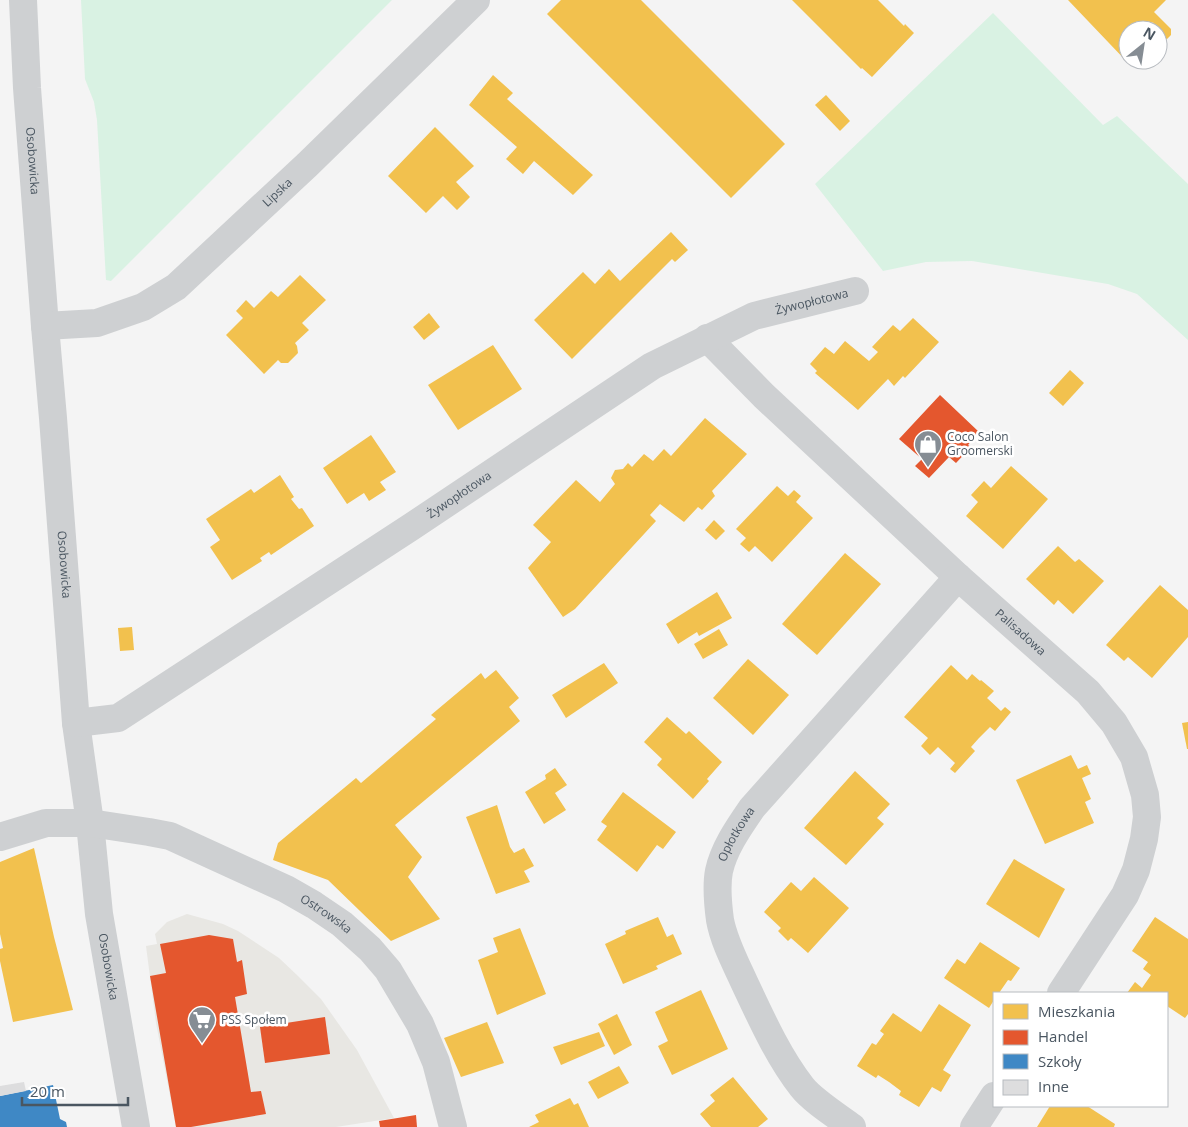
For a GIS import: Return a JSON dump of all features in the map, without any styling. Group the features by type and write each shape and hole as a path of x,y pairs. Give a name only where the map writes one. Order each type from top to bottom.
{"street":[{"name":"Osobowicka","path":"23,0 27,88 44,326 53,418 76,723 90,823 99,914 136,1127"},
{"name":"Lipska","path":"44,326 97,323 143,307 176,287 307,165 476,0"},
{"name":"Żywopłotowa","path":"76,723 118,718 411,527 652,366 754,316 855,291"},
{"name":"Palisadowa","path":"707,338 764,396 958,577 1088,692 1114,723 1134,757 1145,795 1147,817 1144,839 1136,870 1125,895 1062,992"},
{"name":"Opłotkowa","path":"852,1127 803,1088 787,1064 758,1012 731,955 720,921 719,872 724,856 752,808 958,577"},
{"name":"Ostrowska","path":"0,838 46,822 90,823 170,836 286,889 314,905 342,924 370,949 388,970 420,1024 436,1062 453,1127"},
{"path":"974,1127 993,1098"}],"shaded area":[{"path":"187,914 223,924 238,931 279,958 298,976 321,999 357,1050 394,1118 336,1127 176,1127 156,1023 146,946 157,944 155,934 167,922"}],"green space":[{"path":"81,0 392,0 111,281 106,280 97,120 94,102 85,79"},
{"path":"993,13 1103,125 1117,116 1188,184 1188,340 1137,294 1108,284 972,261 926,262 883,271 815,184"}],"building: Mieszkania":[{"path":"561,0 641,0 785,144 731,198 547,14"},
{"path":"792,0 878,0 904,26 905,24 914,33 872,77 861,69"},
{"path":"1068,0 1166,0 1154,12 1162,20 1118,20 1118,52"},
{"path":"1168,26 1171,29 1171,35 1168,38"},
{"path":"493,75 513,93 507,99 593,175 573,195 534,161 523,174 506,159 517,147 469,105"},
{"path":"826,95 850,121 840,131 815,105"},
{"path":"435,127 474,166 456,182 470,197 457,210 443,196 426,213 388,176"},
{"path":"671,232 688,250 675,262 672,259 572,359 534,320 583,272 595,284 609,269 620,281"},
{"path":"300,275 326,300 302,323 309,330 295,343 298,353 288,363 281,363 278,360 264,374 226,335 243,318 236,311 246,300 254,308 271,291 278,297"},
{"path":"429,313 440,327 424,340 413,327"},
{"path":"913,318 939,342 905,378 903,376 894,386 888,379 858,410 815,373 817,371 810,364 825,347 834,354 845,341 869,361 878,352 872,347 893,325 900,331"},
{"path":"493,345 522,389 458,430 428,385"},
{"path":"1070,370 1084,383 1063,406 1049,393"},
{"path":"705,418 747,454 712,491 715,496 702,510 698,507 684,522 660,504 650,515 656,521 575,609 563,617 528,568 551,542 533,525 576,480 600,502 615,484 611,478 615,470 623,469 628,463 632,467 644,454 653,461 664,449 671,456"},
{"path":"371,435 396,472 380,482 386,490 369,501 364,493 347,504 323,468"},
{"path":"1011,466 1048,499 1003,549 966,516 978,502 971,495 984,481 991,488"},
{"path":"280,475 294,497 291,499 299,509 302,508 314,526 271,555 269,552 260,558 262,561 232,580 210,547 220,540 206,519 251,489 254,493"},
{"path":"777,486 788,496 794,490 801,496 796,502 813,518 772,562 755,546 749,552 740,544 746,538 736,529"},
{"path":"714,520 725,531 716,540 705,530"},
{"path":"1058,546 1075,562 1079,559 1104,581 1073,614 1058,600 1054,605 1026,579"},
{"path":"845,553 881,584 817,655 782,624"},
{"path":"1160,585 1188,610 1188,637 1152,678 1128,657 1124,661 1106,645"},
{"path":"717,592 732,618 699,636 697,632 678,644 666,624"},
{"path":"132,627 134,650 120,651 118,628"},
{"path":"719,629 728,645 703,659 694,644"},
{"path":"748,659 789,695 753,735 713,698"},
{"path":"604,663 618,683 566,718 552,695"},
{"path":"951,665 967,680 972,674 981,680 994,691 987,698 1001,711 1005,707 1011,712 995,731 990,727 979,738 971,747 975,751 955,773 950,769 955,763 938,747 930,755 921,746 928,738 904,717"},
{"path":"496,670 519,698 509,707 520,721 395,825 422,857 408,877 440,919 391,941 328,880 273,860 278,843 356,778 361,783 436,719 431,715 481,673 485,679"},
{"path":"667,717 686,734 689,731 722,762 693,799 657,765 662,759 644,742"},
{"path":"1188,722 1188,749 1187,749 1182,723"},
{"path":"1071,755 1078,769 1087,765 1091,774 1082,778 1091,799 1085,802 1094,823 1045,844 1016,780"},
{"path":"555,768 567,785 555,793 566,810 544,824 525,792 546,779 545,775"},
{"path":"855,771 890,804 877,818 884,824 846,865 804,828"},
{"path":"623,792 676,832 663,849 657,845 637,872 597,840 607,826 601,822"},
{"path":"497,805 510,847 514,853 524,848 534,866 524,871 530,882 496,894 466,817"},
{"path":"34,848 73,1010 13,1022 0,961 0,949 3,948 0,934 0,862"},
{"path":"1014,859 1065,889 1039,938 986,904"},
{"path":"814,877 849,908 808,953 791,938 788,941 778,931 781,928 764,912 791,882 801,891"},
{"path":"658,917 667,937 673,934 682,954 656,966 658,969 623,984 605,944 626,934 625,931"},
{"path":"1155,917 1188,939 1188,1014 1185,1018 1168,1007 1168,992 1128,992 1135,982 1142,988 1151,975 1143,969 1148,962 1132,951"},
{"path":"520,928 546,994 497,1015 478,960 498,952 493,938"},
{"path":"980,942 1020,968 1011,981 1008,980 1000,992 993,992 993,1002 989,1008 944,978 957,959 965,964"},
{"path":"701,990 728,1049 672,1075 658,1046 668,1041 655,1012"},
{"path":"939,1004 971,1025 943,1070 951,1075 941,1092 932,1087 919,1107 899,1095 901,1091 889,1082 878,1075 876,1078 857,1066 872,1043 876,1045 884,1034 880,1031 893,1013 921,1032"},
{"path":"617,1014 632,1045 614,1055 598,1024"},
{"path":"487,1022 504,1063 461,1077 444,1038"},
{"path":"599,1032 605,1046 561,1065 553,1047"},
{"path":"619,1066 629,1083 598,1099 588,1082"},
{"path":"733,1077 768,1119 758,1127 711,1127 700,1114 715,1101 710,1095"},
{"path":"570,1098 574,1105 578,1103 589,1127 529,1127 539,1122 535,1115"},
{"path":"1049,1107 1089,1107 1115,1124 1114,1127 1037,1127"}],"building: Handel":[{"path":"940,395 979,432 968,445 971,447 956,463 949,457 929,478 915,466 922,459 899,439"},
{"name":"PSS Społem","path":"209,935 233,939 237,962 242,960 247,994 235,997 251,1092 261,1091 266,1114 191,1127 176,1127 150,976 166,973 160,944"},
{"path":"325,1017 330,1054 265,1063 260,1027"},
{"path":"416,1115 417,1127 380,1127 379,1121"}],"building: Szkoły":[{"path":"53,1085 60,1119 66,1122 67,1127 0,1127 0,1096"}],"building: Inne":[{"path":"24,1082 26,1091 0,1096 0,1086"}],"place":[{"name":"Coco Salon Groomerski","path":"928,468"},
{"name":"PSS Społem","path":"202,1044"}]}
